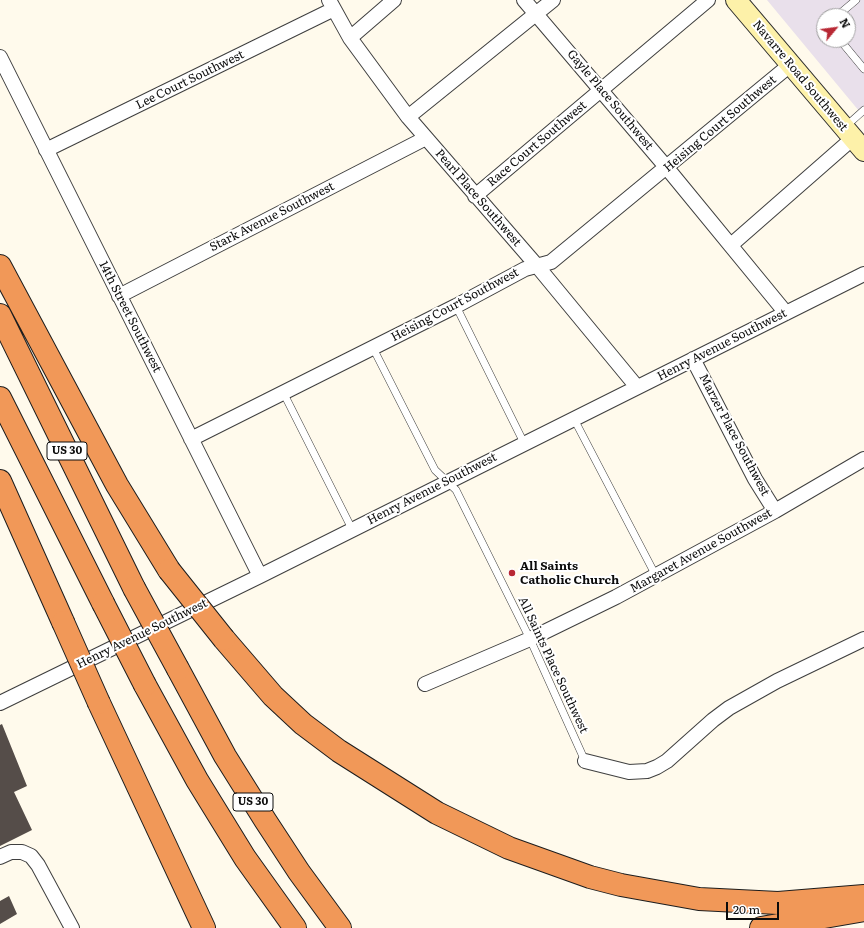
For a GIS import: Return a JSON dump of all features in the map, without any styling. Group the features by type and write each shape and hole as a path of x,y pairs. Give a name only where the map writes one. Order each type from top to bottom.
{"highway":[{"path":"0,266 117,485 169,570 224,640 273,696 303,724 339,751 437,813 509,848 583,875 621,885 699,899 778,903 864,896"},
{"name":"US 30","path":"0,314 134,588 225,756 299,872 340,928"},
{"name":"US 30","path":"0,398 145,685 197,780 245,858 296,928"},
{"path":"0,481 63,622 204,928"},
{"path":"761,928 864,910"}],"street":[{"path":"350,38 394,0"},
{"name":"Gayle Place Southwest","path":"524,0 667,168 786,313"},
{"path":"408,118 552,0"},
{"name":"Race Court Southwest","path":"475,196 602,91 708,0"},
{"name":"Navarre Road Southwest","path":"736,0 853,140"},
{"name":"Pearl Place Southwest","path":"331,5 350,38 408,118 538,266 637,387"},
{"name":"Lee Court Southwest","path":"46,150 331,5"},
{"name":"14th Street Southwest","path":"0,57 260,576"},
{"name":"Heising Court Southwest","path":"191,439 456,306 525,268 551,262 667,168 790,65"},
{"name":"Stark Avenue Southwest","path":"119,296 426,138"},
{"path":"731,245 853,140"},
{"name":"Henry Avenue Southwest","path":"0,703 260,576 864,274"},
{"name":"Marzer Place Southwest","path":"693,359 755,479 775,511"},
{"name":"Margaret Avenue Southwest","path":"425,684 530,639 656,576 775,511 864,459"},
{"path":"586,761 629,772 647,771 657,767 667,761 713,720 729,708 777,681 864,639"},
{"path":"0,857 11,852 22,852 31,856 38,865 72,928"}],"lane":[{"path":"846,8 856,0"},
{"path":"847,48 864,69"},
{"path":"853,140 864,110"},
{"path":"456,306 524,443"},
{"name":"All Saints Place Southwest","path":"373,348 435,470 456,490 530,639 586,761"},
{"path":"283,392 352,529"},
{"path":"574,419 656,576"}],"shaded area":[{"path":"767,0 864,0 864,117"}],"building":[{"path":"2,724 27,786 14,792 32,830 0,846 0,725"},
{"path":"9,896 17,914 0,924 0,901"}],"place":[{"name":"All Saints Catholic Church","path":"512,573"}]}
